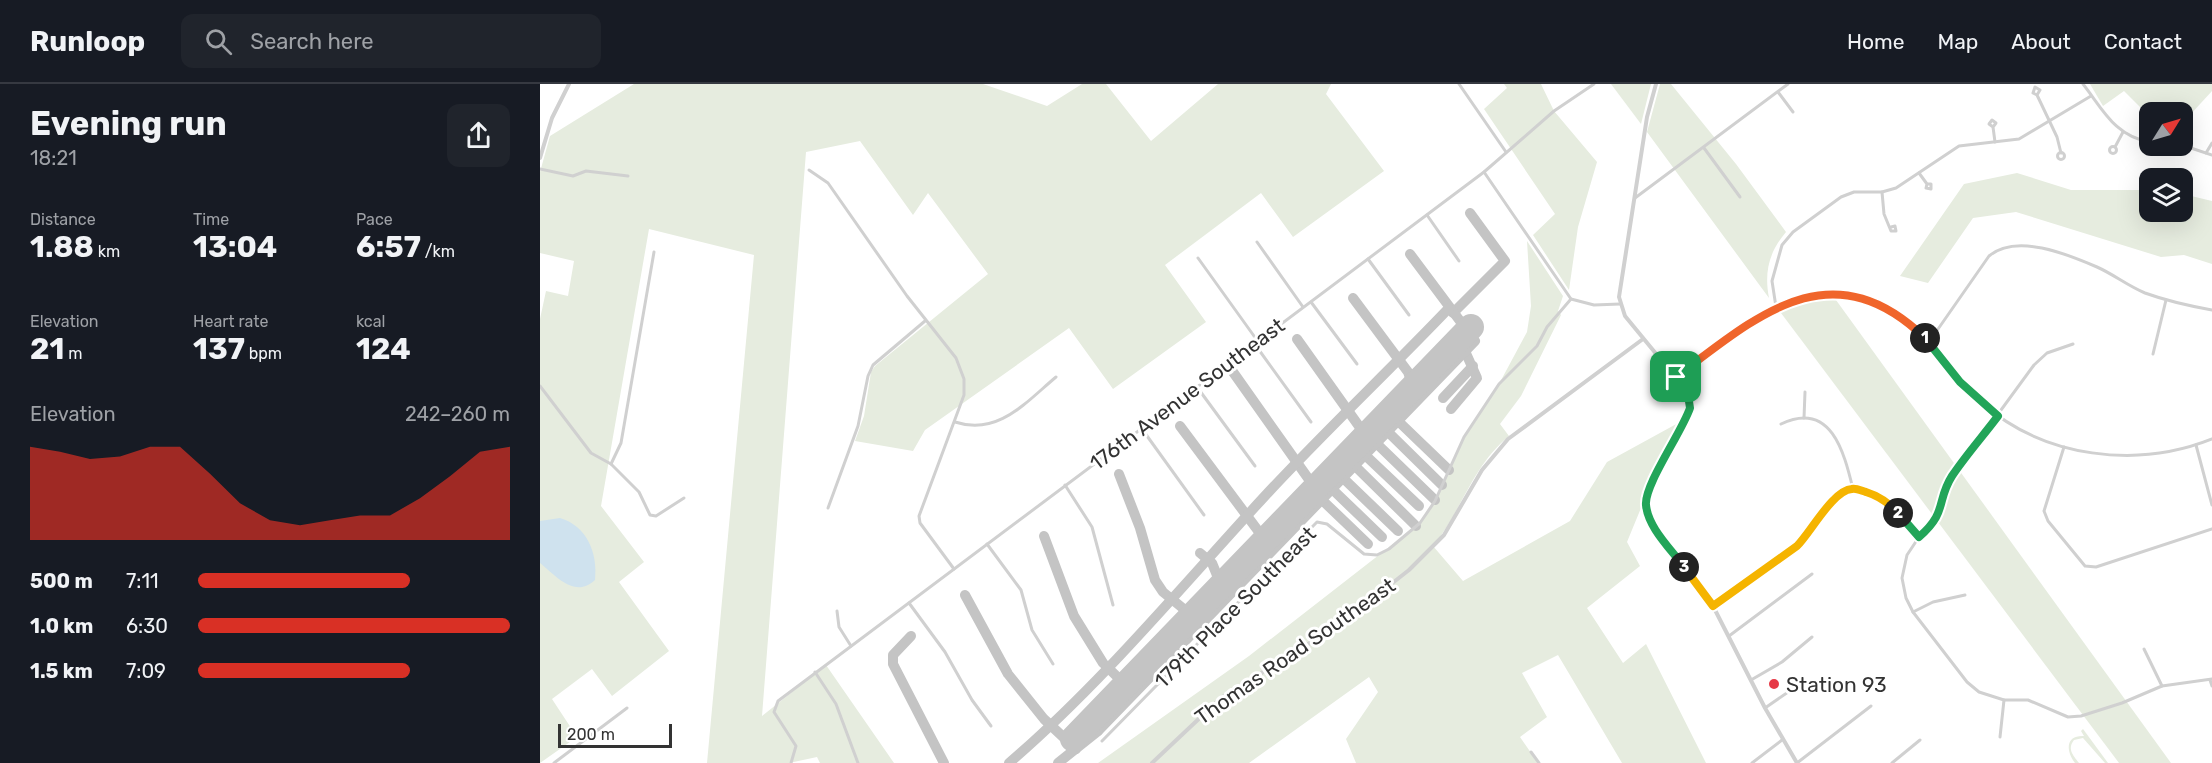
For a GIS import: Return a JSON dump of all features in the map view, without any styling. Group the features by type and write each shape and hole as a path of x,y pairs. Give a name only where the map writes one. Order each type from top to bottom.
{"street":[{"path":"540,158 552,118 569,84"},
{"path":"1459,84 1506,152"},
{"name":"176th Avenue Southeast","path":"791,763 796,746 774,712 778,701 1484,172 1554,111 1593,84"},
{"path":"1656,84 1647,117 1618,290 1625,316 1676,377 1688,395 1690,408 1646,496 1646,507 1654,527 1713,606 1782,740 1797,763 1871,706"},
{"path":"1635,198 1788,84"},
{"path":"2083,84 2107,119 2123,132 2139,138"},
{"path":"1778,92 1793,112"},
{"path":"2037,95 2060,144 2061,153"},
{"path":"1776,307 1772,281 1776,258 1787,238 1847,194 1882,192 1896,188 1954,148 2019,139 2091,96"},
{"path":"1993,127 1995,142"},
{"path":"2115,147 2123,132"},
{"path":"2206,153 2212,143"},
{"path":"1704,148 1740,197"},
{"path":"2193,149 2212,155"},
{"path":"540,169 573,176 586,171 628,176"},
{"path":"809,171 828,183 925,321 956,358 964,379 964,395 919,516 920,523 954,569"},
{"path":"1484,172 1571,299 1594,305 1620,304"},
{"path":"1919,173 1927,184"},
{"path":"1882,192 1885,219 1891,227"},
{"path":"1427,215 1459,261"},
{"path":"1257,242 1303,307"},
{"path":"1929,342 1989,255 2001,246 2012,244 2073,258 2099,268 2143,292 2166,300 2212,310"},
{"path":"611,464 621,443 654,252"},
{"path":"1198,258 1254,336 1311,422"},
{"path":"1368,259 1410,315"},
{"path":"1676,377 1747,324 1776,307 1826,295 1856,298 1886,309 1929,342 1960,382 1998,416 2042,440 2087,453 2123,456 2152,454 2196,445 2212,439"},
{"name":"179th Place Southeast","path":"1102,741 1317,522 1327,524 1364,554 1377,555 1389,549 1420,523 1435,500 1464,437 1499,384 1537,346 1547,327 1571,299"},
{"path":"2152,354 2166,300"},
{"path":"1311,302 1357,364"},
{"path":"828,508 858,426 868,376 873,365 925,321"},
{"name":"Thomas Road Southeast","path":"1152,763 1215,702 1339,625 1409,570 1440,541 1482,470 1501,446 1643,339"},
{"path":"2073,344 2058,348 2042,358 1952,477 1937,519 1919,537 1907,555 1903,569 1906,598 1913,612 1967,682 1984,695 2004,700 2028,700 2074,717 2122,703 2162,686 2211,680 2212,686"},
{"path":"955,422 972,427 1001,421 1056,377"},
{"path":"540,386 591,453 611,464 639,492 653,517 684,498"},
{"path":"1197,387 1255,466"},
{"path":"1804,418 1805,392"},
{"path":"1781,424 1792,419 1804,418 1818,422 1837,438 1853,489"},
{"path":"1142,428 1204,515"},
{"path":"2196,445 2212,505"},
{"path":"2064,447 2044,511 2085,566 2092,567 2212,529"},
{"path":"1065,485 1092,527 1113,604"},
{"path":"1713,606 1797,546 1809,535 1831,502 1853,489"},
{"path":"1853,489 1884,500 1919,537"},
{"path":"987,544 1021,590 1032,630 1053,664"},
{"path":"1728,636 1812,574"},
{"path":"1913,612 1933,602 1965,596"},
{"path":"909,603 945,652 972,700 991,726"},
{"path":"837,610 841,632 850,646"},
{"path":"1751,680 1782,662 1812,637"},
{"path":"2144,649 2162,686"},
{"path":"816,672 836,704 858,763"},
{"path":"1765,708 1794,688 1805,686"},
{"path":"2000,737 2004,700"},
{"path":"554,763 627,708"},
{"path":"1752,763 1782,740"},
{"path":"1892,763 1920,740"},
{"path":"1531,752 1539,763"}],"shaded area":[{"path":"634,84 983,84 1047,106 1082,84 1106,84 1151,141 1218,84 1331,84 1326,94 1384,171 1293,237 1261,193 1165,265 1206,322 1113,389 1069,328 925,430 913,451 855,441 864,416 871,372 875,366 988,274 928,193 913,215 860,141 806,152 762,716 826,665 894,763 820,763 817,757 789,763 707,763 754,255 649,229 601,506 644,562 619,582 669,651 612,696 592,669 552,699 577,737 540,763 540,319 546,291 568,296 574,261 540,253 540,172 550,136"},
{"path":"1504,84 1541,84 1554,111 1597,162 1578,227 1569,290 1533,235 1555,214 1484,109 1507,88"},
{"path":"1611,84 1651,84 1641,124"},
{"path":"1660,84 1671,84 1736,164 1786,232 1775,247 1769,263 1767,280 1769,298 1647,132"},
{"path":"2090,84 2212,84 2212,91 2193,112 2193,102 2139,102 2139,106 2124,91 2103,106"},
{"path":"2017,173 2071,190 2139,190 2139,222 2193,222 2193,196 2212,201 2212,264 2184,255 2161,257 2016,212 1973,218 1928,283 1900,276 1964,184"},
{"path":"1527,241 1563,296 1558,311 1561,315 1521,396 1500,424 1509,436 1496,448 1476,475 1433,546 1463,581 1570,521 1607,462 1680,422 1643,493 1641,508 1627,542 1640,566 1587,608 1623,663 1646,644 1706,763 1622,763 1558,655 1522,673 1547,717 1520,737 1538,763 1356,763 1346,739 1378,692 1369,677 1249,763 1098,763 1249,656 1420,523 1435,500 1464,437 1499,384 1527,332 1531,306"},
{"path":"1836,300 2171,763 2119,763 1778,309 1804,301"},
{"path":"2083,729 2108,763 2105,763 2083,738 2074,740 2071,746 2079,763 2075,763 2070,754 2069,745 2073,738 2084,736 2081,731"}],"water":[{"path":"560,518 577,527 589,542 595,560 595,580 588,585 580,587 566,584 540,563 540,521"}],"taxiway":[{"path":"1453,313 1505,261 1470,213"},
{"path":"1089,723 1098,731 1475,341 1410,254"},
{"path":"1353,298 1408,372 1413,387"},
{"path":"1009,763 1043,733 1108,668 1287,473 1449,308"},
{"path":"1297,339 1366,436"},
{"path":"1451,409 1477,378 1465,351"},
{"path":"1443,398 1473,366"},
{"path":"1233,372 1315,488"},
{"path":"1397,420 1449,470"},
{"path":"1180,426 1265,540"},
{"path":"1387,431 1442,485"},
{"path":"1375,442 1435,500"},
{"path":"1364,454 1419,506"},
{"path":"1354,465 1416,526"},
{"path":"1119,474 1140,528 1155,580 1163,592 1201,623"},
{"path":"1342,477 1398,531"},
{"path":"1331,488 1382,537"},
{"path":"1321,499 1368,544"},
{"path":"1292,512 1311,508"},
{"path":"1044,536 1074,616 1103,663 1134,693"},
{"path":"1200,553 1212,563 1221,585"},
{"path":"965,595 1008,674 1044,719 1076,749"},
{"path":"911,636 893,655 893,664 944,763"},
{"path":"1058,763 1098,731"}],"runway":[{"path":"1073,739 1471,327"}],"place":[{"name":"Station 93","path":"1774,684"}],"route":[{"path":"1840,296 1871,303 1900,317 1929,342 1975,398 1998,416 1952,477 1937,519 1919,537 1884,500 1873,494 1853,489 1842,493 1831,502 1809,535 1797,546 1713,606 1654,527 1646,507 1646,496 1690,408 1690,399 1676,377 1747,324 1776,307 1814,297 1840,296"}]}
